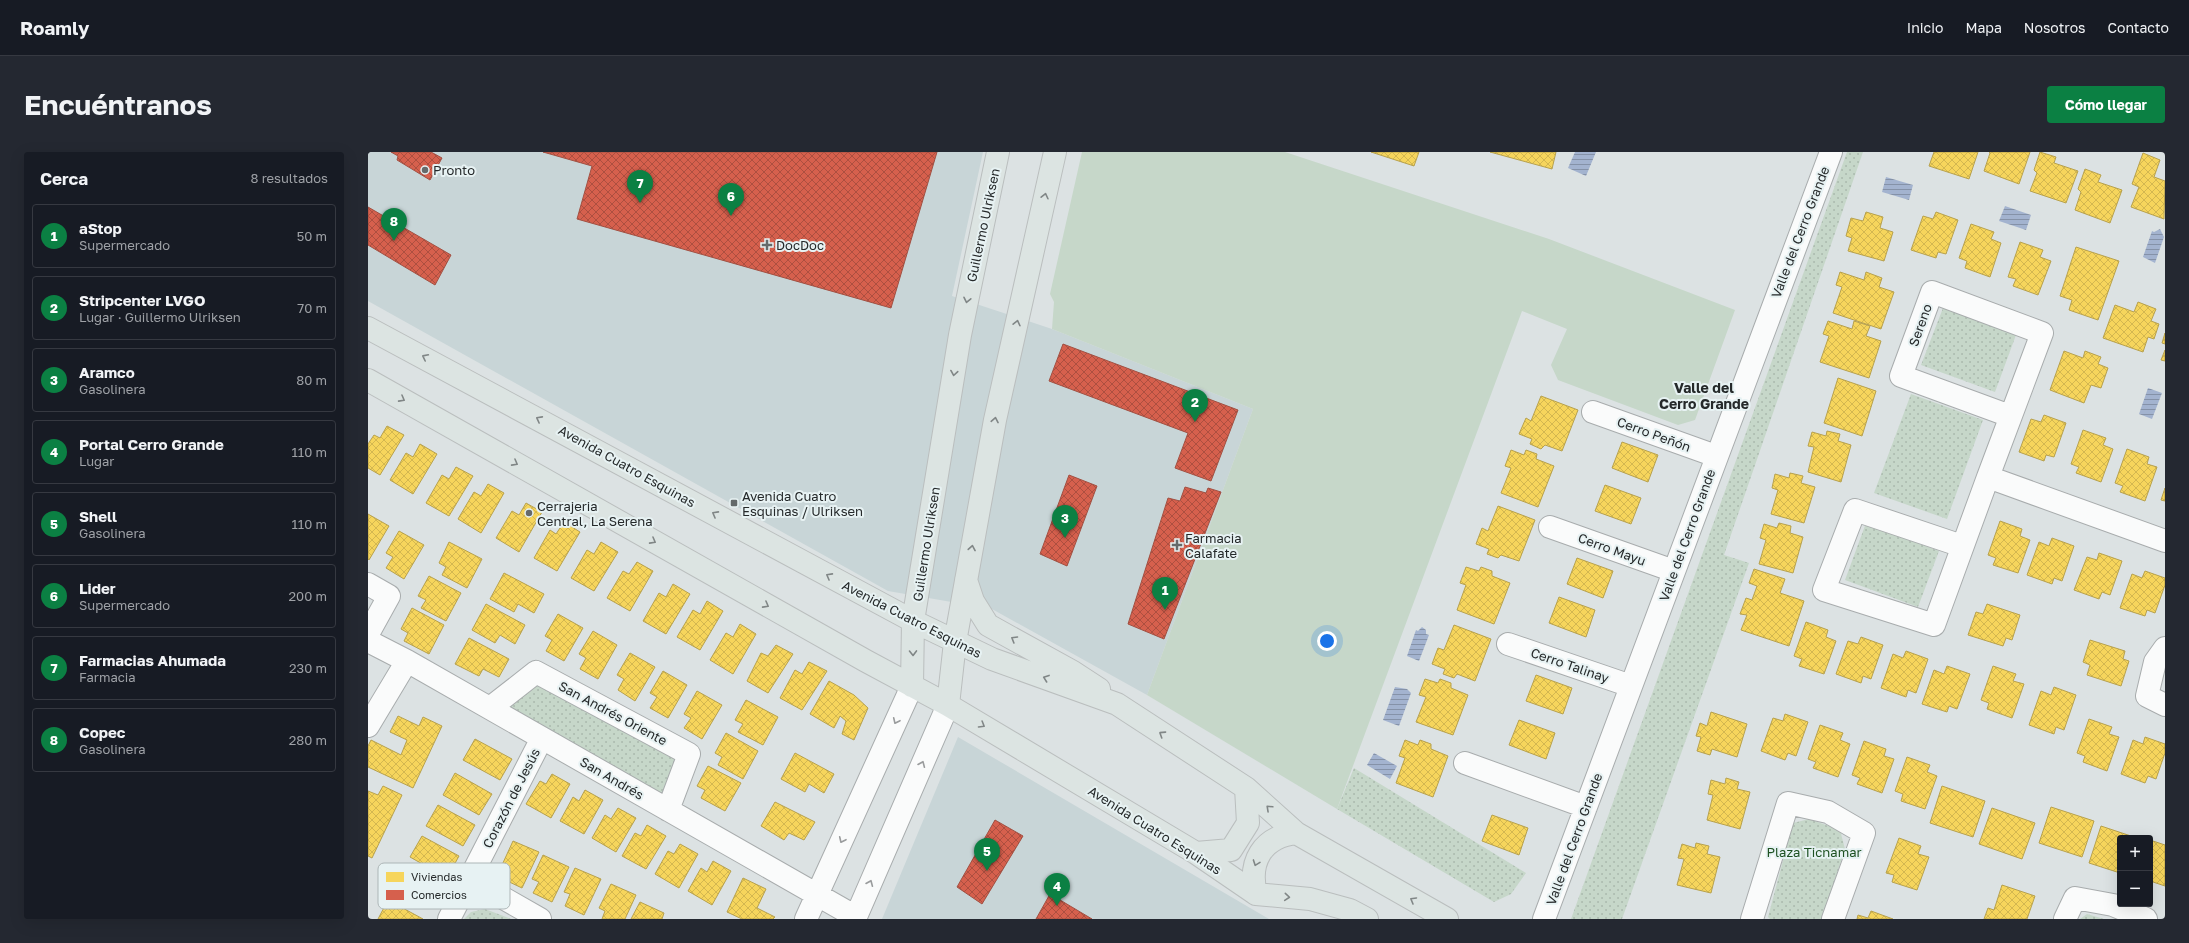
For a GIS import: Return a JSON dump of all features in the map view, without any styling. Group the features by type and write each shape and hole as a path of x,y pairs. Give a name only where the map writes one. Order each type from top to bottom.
{"main road":[{"name":"Guillermo Ulriksen","path":"912,686 913,621 960,335 998,152"},
{"path":"948,705 955,642 995,420 1054,152"},
{"name":"Avenida Cuatro Esquinas","path":"368,328 913,621 992,659 1116,704 1246,788 1296,833 1447,919"},
{"name":"Avenida Cuatro Esquinas","path":"368,380 948,705 1196,853 1256,894 1310,899 1350,910 1367,919"},
{"path":"966,580 973,601 988,625 1073,672 1110,696 1116,704"},
{"path":"1196,853 1231,850 1248,823 1246,788"},
{"path":"1256,894 1253,872 1256,861 1262,851 1277,838 1296,833"}],"street":[{"name":"Valle del Cerro Grande","path":"1544,919 1830,152"},
{"name":"Sereno","path":"1962,546 1855,510 1824,590 1934,625 2010,416 2042,333 1932,292 1901,376 2010,416"},
{"name":"Cerro Peñón","path":"1593,412 1716,456"},
{"path":"1988,477 2165,541"},
{"name":"Cerro Mayu","path":"1550,527 1674,571"},
{"path":"368,584 389,596 368,634"},
{"name":"San Andrés","path":"368,641 407,661 490,708 816,894 855,918"},
{"name":"Cerro Talinay","path":"1508,644 1631,686"},
{"path":"2165,648 2155,662 2147,696 2165,705"},
{"path":"368,726 407,661"},
{"name":"San Andrés Oriente","path":"490,708 536,672 689,754 668,810"},
{"name":"Guillermo Ulriksen","path":"806,919 816,894 912,686"},
{"path":"855,918 948,705"},
{"name":"Corazón de Jesús","path":"478,863 542,738"},
{"path":"1465,763 1586,807"},
{"path":"1752,919 1788,803 1828,812 1864,833 1833,919"},
{"path":"2065,919 2075,898 2113,905 2146,919"},
{"path":"510,901 540,919"},
{"name":"Corazón de Jesús","path":"449,919 454,909"}],"shaded area":[{"path":"368,152 983,152 952,296 1052,329 1253,409 1147,695 992,609 888,591 368,301"},
{"path":"958,737 1269,919 882,919"}],"green space":[{"path":"1082,152 1285,152 1549,239 1735,310 1695,420 1678,425 1558,380 1551,365 1567,329 1522,311 1337,809 1147,695 1253,409 1052,329 1054,302 1050,294"},
{"path":"1847,152 1863,152 1724,555 1749,563 1622,919 1571,919"},
{"path":"1943,308 2016,335 1995,392 1921,365"},
{"path":"1911,394 1983,420 1947,519 1874,493"},
{"path":"1866,523 1939,551 1918,607 1845,580"},
{"path":"537,679 682,756 667,798 500,708"},
{"path":"1354,768 1526,873 1511,894 1494,902 1337,809"},
{"name":"Plaza Ticnamar","path":"1809,819 1840,830 1845,849 1822,919 1770,919 1768,917 1793,823"},
{"path":"485,909 511,919 464,919 471,912"},
{"path":"2087,914 2104,919 2080,919"}],"water":[{"path":"1575,152 1596,152 1586,176 1568,168"},
{"path":"1886,177 1913,185 1909,200 1882,192"},
{"path":"2005,206 2031,215 2026,230 1999,221"},
{"path":"2160,229 2164,237 2155,263 2143,257 2152,231 2154,232"},
{"path":"2148,388 2162,393 2152,419 2139,414"},
{"path":"1422,627 1426,630 1426,634 1429,635 1419,661 1407,656 1416,630 1418,631"},
{"path":"1395,687 1407,689 1411,693 1399,726 1383,720"},
{"path":"1374,753 1397,766 1390,779 1367,765"}],"building: Viviendas":[{"path":"1371,152 1419,152 1414,166"},
{"path":"1490,152 1556,152 1552,169"},
{"path":"1934,152 1978,152 1969,179 1929,166"},
{"path":"1989,152 2030,152 2019,184 1984,171 1990,153"},
{"path":"2040,152 2056,157 2054,163 2078,171 2066,203 2030,191 2037,173 2034,170"},
{"path":"2143,153 2160,160 2154,177 2165,181 2164,219 2131,207 2139,187 2132,184"},
{"path":"2085,169 2101,175 2098,182 2122,190 2110,223 2075,210 2081,192 2078,189"},
{"path":"1866,212 1883,217 1880,228 1893,232 1884,261 1848,251 1852,238 1846,236 1851,218 1863,221"},
{"path":"1936,212 1958,220 1946,254 1938,252 1936,258 1911,250 1923,216 1933,219"},
{"path":"1971,224 1994,232 1991,239 2001,243 1990,277 1965,268 1967,261 1959,258"},
{"path":"2020,242 2043,250 2040,257 2051,261 2038,295 2013,286 2016,279 2008,277"},
{"path":"2076,247 2119,261 2098,320 2069,310 2072,300 2060,296"},
{"path":"1840,272 1864,280 1866,272 1882,278 1879,287 1894,292 1881,329 1833,313 1842,287 1836,285"},
{"path":"2138,302 2156,309 2151,321 2159,324 2154,339 2148,337 2143,352 2103,338 2115,305 2134,312"},
{"path":"1828,321 1852,329 1854,321 1870,326 1866,336 1881,341 1869,378 1820,362 1829,336 1823,334"},
{"path":"2165,333 2165,344 2162,343"},
{"path":"2165,350 2165,361 2161,360"},
{"path":"2064,351 2083,358 2085,351 2101,357 2098,364 2108,368 2101,388 2091,385 2084,403 2050,390"},
{"path":"1838,378 1876,391 1862,436 1824,423"},
{"path":"1541,396 1578,410 1562,451 1545,445 1541,449 1530,444 1532,439 1519,434 1526,418 1531,421"},
{"path":"2044,415 2066,423 2054,457 2046,455 2044,461 2019,452 2031,419 2041,422"},
{"path":"387,426 404,435 380,475 368,468 368,444 374,435 380,438"},
{"path":"2083,430 2106,438 2103,445 2113,449 2101,482 2076,473 2079,467 2071,464"},
{"path":"1827,431 1840,434 1838,441 1851,445 1841,482 1808,472 1814,447 1808,446 1812,432 1826,436"},
{"path":"1622,442 1658,455 1648,482 1612,468"},
{"path":"420,444 437,454 413,494 390,480 406,453 413,457"},
{"path":"2127,449 2149,457 2147,464 2157,467 2145,501 2120,492 2123,486 2115,483"},
{"path":"1511,450 1524,455 1526,450 1537,454 1536,459 1554,466 1538,507 1501,493 1511,468 1505,466"},
{"path":"456,467 473,476 449,516 426,503 442,475 449,479"},
{"path":"1790,473 1803,476 1801,483 1815,487 1804,523 1771,514 1778,490 1772,488 1775,474 1789,478"},
{"path":"488,484 504,493 481,533 458,519 474,492 481,496"},
{"path":"1605,485 1641,498 1631,524 1595,511"},
{"path":"2165,488 2165,501 2161,500"},
{"path":"526,503 542,512 519,552 496,538 512,511 519,515"},
{"path":"1498,506 1535,520 1519,561 1501,555 1498,558 1487,554 1489,549 1476,544 1482,528 1488,531"},
{"path":"368,514 389,526 369,560 368,559"},
{"path":"2000,521 2022,529 2020,536 2030,540 2018,573 1993,565 1996,558 1988,555"},
{"path":"564,522 580,532 557,571 534,558 550,530 556,534"},
{"path":"1779,523 1791,526 1790,533 1803,537 1793,573 1759,564 1766,540 1760,538 1764,524 1777,528"},
{"path":"399,531 424,545 404,579 386,568 393,557 386,553"},
{"path":"2052,538 2074,546 2062,581 2054,578 2052,584 2027,575 2039,542 2049,546"},
{"path":"449,542 482,559 467,588 442,575 446,567 439,563"},
{"path":"601,542 618,552 594,591 571,578 587,550 594,554"},
{"path":"2099,553 2122,561 2110,595 2102,592 2099,599 2074,590 2087,557 2097,560"},
{"path":"1577,558 1613,571 1603,598 1567,584"},
{"path":"637,562 653,571 630,611 607,598 623,571 629,574"},
{"path":"1466,567 1479,571 1481,567 1492,571 1492,576 1510,583 1494,624 1457,610 1466,585 1460,583"},
{"path":"1754,569 1785,579 1780,593 1804,601 1789,646 1741,630 1747,615 1740,614 1746,598 1752,600 1757,586 1749,583"},
{"path":"2145,571 2165,578 2165,585 2155,613 2147,610 2145,616 2120,608 2132,574 2142,578"},
{"path":"504,573 544,594 534,613 518,604 514,612 490,599"},
{"path":"429,576 461,593 446,621 421,608 426,600 418,596"},
{"path":"673,584 690,594 666,634 643,621 659,593 666,597"},
{"path":"1559,597 1595,610 1586,637 1549,623"},
{"path":"707,601 723,611 700,650 677,637 693,610 700,614"},
{"path":"486,604 525,625 515,644 500,635 495,643 472,630"},
{"path":"1987,604 2020,615 2012,640 2006,638 2003,646 1968,635 1976,612 1983,614"},
{"path":"412,608 444,625 429,654 404,641 408,633 401,629"},
{"path":"558,614 583,628 564,661 546,651 552,640 545,636"},
{"path":"1806,622 1828,630 1826,637 1836,641 1824,674 1799,666 1802,659 1794,656"},
{"path":"740,624 756,634 733,674 710,660 726,633 733,637"},
{"path":"1454,625 1491,639 1475,681 1457,674 1454,678 1443,674 1445,669 1432,664 1438,648 1444,650"},
{"path":"593,631 617,645 598,679 580,669 586,658 579,654"},
{"path":"1861,637 1883,645 1871,679 1863,676 1861,683 1836,674 1848,641 1858,644"},
{"path":"469,638 509,659 499,677 483,669 479,676 455,664"},
{"path":"2090,640 2125,651 2123,659 2129,661 2121,686 2087,675 2090,665 2083,662"},
{"path":"776,645 793,654 768,693 747,681 761,653 768,656"},
{"path":"1906,651 1928,659 1916,693 1908,690 1906,697 1881,688 1893,654 1903,658"},
{"path":"630,653 655,667 635,701 618,690 624,679 617,675"},
{"path":"809,662 827,671 802,710 780,698 795,670 802,674"},
{"path":"1947,666 1970,674 1957,709 1949,706 1947,712 1922,704 1934,670 1944,674"},
{"path":"1993,666 2016,674 2013,681 2024,684 2012,718 1987,709 1989,703 1981,700"},
{"path":"663,671 687,685 668,718 650,708 657,697 650,693"},
{"path":"1536,675 1572,688 1563,714 1526,701"},
{"path":"1425,679 1438,683 1440,679 1451,683 1451,688 1468,695 1453,735 1416,722 1426,697 1419,695"},
{"path":"829,681 854,695 868,708 854,740 842,734 846,721 840,716 834,728 810,714"},
{"path":"2054,687 2076,695 2064,730 2056,727 2054,734 2029,725 2041,691 2051,695"},
{"path":"697,691 722,705 702,739 684,728 691,718 684,714"},
{"path":"746,700 778,717 763,745 738,732 743,724 735,720"},
{"path":"1711,712 1747,724 1737,757 1712,749 1710,755 1697,751 1701,737 1696,736 1700,723 1707,726"},
{"path":"1785,714 1808,722 1796,756 1788,753 1785,760 1761,751 1773,718 1783,721"},
{"path":"398,716 419,726 423,717 442,726 413,788 368,767 368,746 371,740 401,755 407,740 390,732"},
{"path":"2089,719 2112,727 2109,734 2119,737 2107,771 2083,762 2085,756 2077,753"},
{"path":"1519,720 1555,733 1546,759 1509,745"},
{"path":"1820,725 1843,733 1840,740 1850,744 1838,777 1813,768 1816,762 1808,759"},
{"path":"726,733 758,751 743,779 718,765 722,757 715,753"},
{"path":"2145,737 2165,744 2165,753 2156,779 2148,776 2145,783 2121,774 2133,740 2143,744"},
{"path":"475,739 512,759 500,780 463,760"},
{"path":"1405,740 1418,745 1420,740 1431,744 1431,749 1448,756 1433,797 1396,783 1405,758 1399,756"},
{"path":"1864,741 1886,749 1884,756 1894,759 1882,793 1857,784 1860,778 1852,775"},
{"path":"795,753 834,774 824,793 809,784 805,792 781,779"},
{"path":"1907,757 1930,765 1927,772 1937,776 1925,809 1901,801 1903,794 1895,791"},
{"path":"708,766 741,783 725,811 701,798 705,790 697,786"},
{"path":"455,773 492,794 479,815 443,795"},
{"path":"552,774 570,784 551,818 526,804 540,781 546,784"},
{"path":"1726,778 1739,782 1737,789 1750,792 1740,829 1707,820 1713,795 1708,794 1711,780 1725,784"},
{"path":"383,786 402,795 372,858 368,856 368,791 378,795"},
{"path":"1942,786 1985,801 1973,837 1930,823"},
{"path":"585,790 603,800 584,834 560,821 573,797 579,801"},
{"path":"775,802 815,822 804,840 789,833 784,840 761,826"},
{"path":"438,805 475,825 463,846 426,826"},
{"path":"2051,807 2094,821 2082,857 2039,843"},
{"path":"618,808 636,818 616,852 592,838 605,815 611,819"},
{"path":"1992,808 2035,823 2022,859 1979,844"},
{"path":"1492,815 1528,828 1519,855 1482,841"},
{"path":"647,825 666,836 646,869 622,856 635,833 641,836"},
{"path":"2101,826 2128,835 2117,835 2117,872 2089,863"},
{"path":"422,836 459,856 455,863 421,863 410,857"},
{"path":"1899,838 1921,846 1918,854 1929,857 1917,890 1892,882 1894,875 1886,873"},
{"path":"513,841 539,852 522,888 510,882 510,863 503,863"},
{"path":"2153,841 2165,845 2165,886 2153,882"},
{"path":"1696,843 1709,846 1707,854 1720,857 1711,893 1677,885 1684,859 1678,858 1682,844 1695,848"},
{"path":"680,844 698,854 679,888 655,874 668,851 674,854"},
{"path":"543,855 569,867 552,902 533,893 539,882 532,879"},
{"path":"713,861 731,871 712,905 688,891 701,868 707,872"},
{"path":"575,868 601,879 584,915 565,906 570,894 564,892"},
{"path":"743,878 766,889 757,908 775,917 773,919 742,919 727,912"},
{"path":"611,884 636,895 625,919 602,919 605,911 599,908"},
{"path":"2002,885 2035,896 2027,919 1984,919 1988,908 1994,910"},
{"path":"640,902 664,913 662,919 631,919"},
{"path":"383,909 405,909 423,919 378,919"},
{"path":"1871,911 1893,919 1857,919 1858,915 1868,918"}],"building: Comercios":[{"name":"Pronto","path":"391,152 431,152 442,158 430,180 397,160 398,156"},
{"path":"543,152 937,152 891,308 577,219 592,166"},
{"path":"368,207 451,255 435,285 368,245"},
{"path":"1063,344 1238,410 1211,481 1175,468 1188,433 1049,381"},
{"path":"1069,475 1097,486 1067,566 1040,554"},
{"path":"1185,487 1206,493 1208,488 1221,492 1164,639 1128,624 1168,498 1180,501"},
{"path":"995,820 1023,836 982,904 957,887"},
{"path":"1050,894 1092,919 1036,919"}],"place":[{"name":"Pronto","path":"425,170"},
{"name":"Farmacias Ahumada","path":"640,203"},
{"name":"Lider","path":"731,216"},
{"name":"Copec","path":"394,241"},
{"name":"DocDoc","path":"767,245"},
{"name":"Stripcenter LVGO","path":"1195,422"},
{"name":"Avenida Cuatro Esquinas / Ulriksen","path":"734,503"},
{"name":"Cerrajeria Central, La Serena","path":"529,513"},
{"name":"Aramco","path":"1065,538"},
{"name":"Farmacia Calafate","path":"1177,545"},
{"name":"aStop","path":"1165,610"},
{"name":"Shell","path":"987,871"},
{"name":"Portal Cerro Grande","path":"1057,906"}],"district":[{"name":"Valle del Cerro Grande","path":"1704,396"}]}
